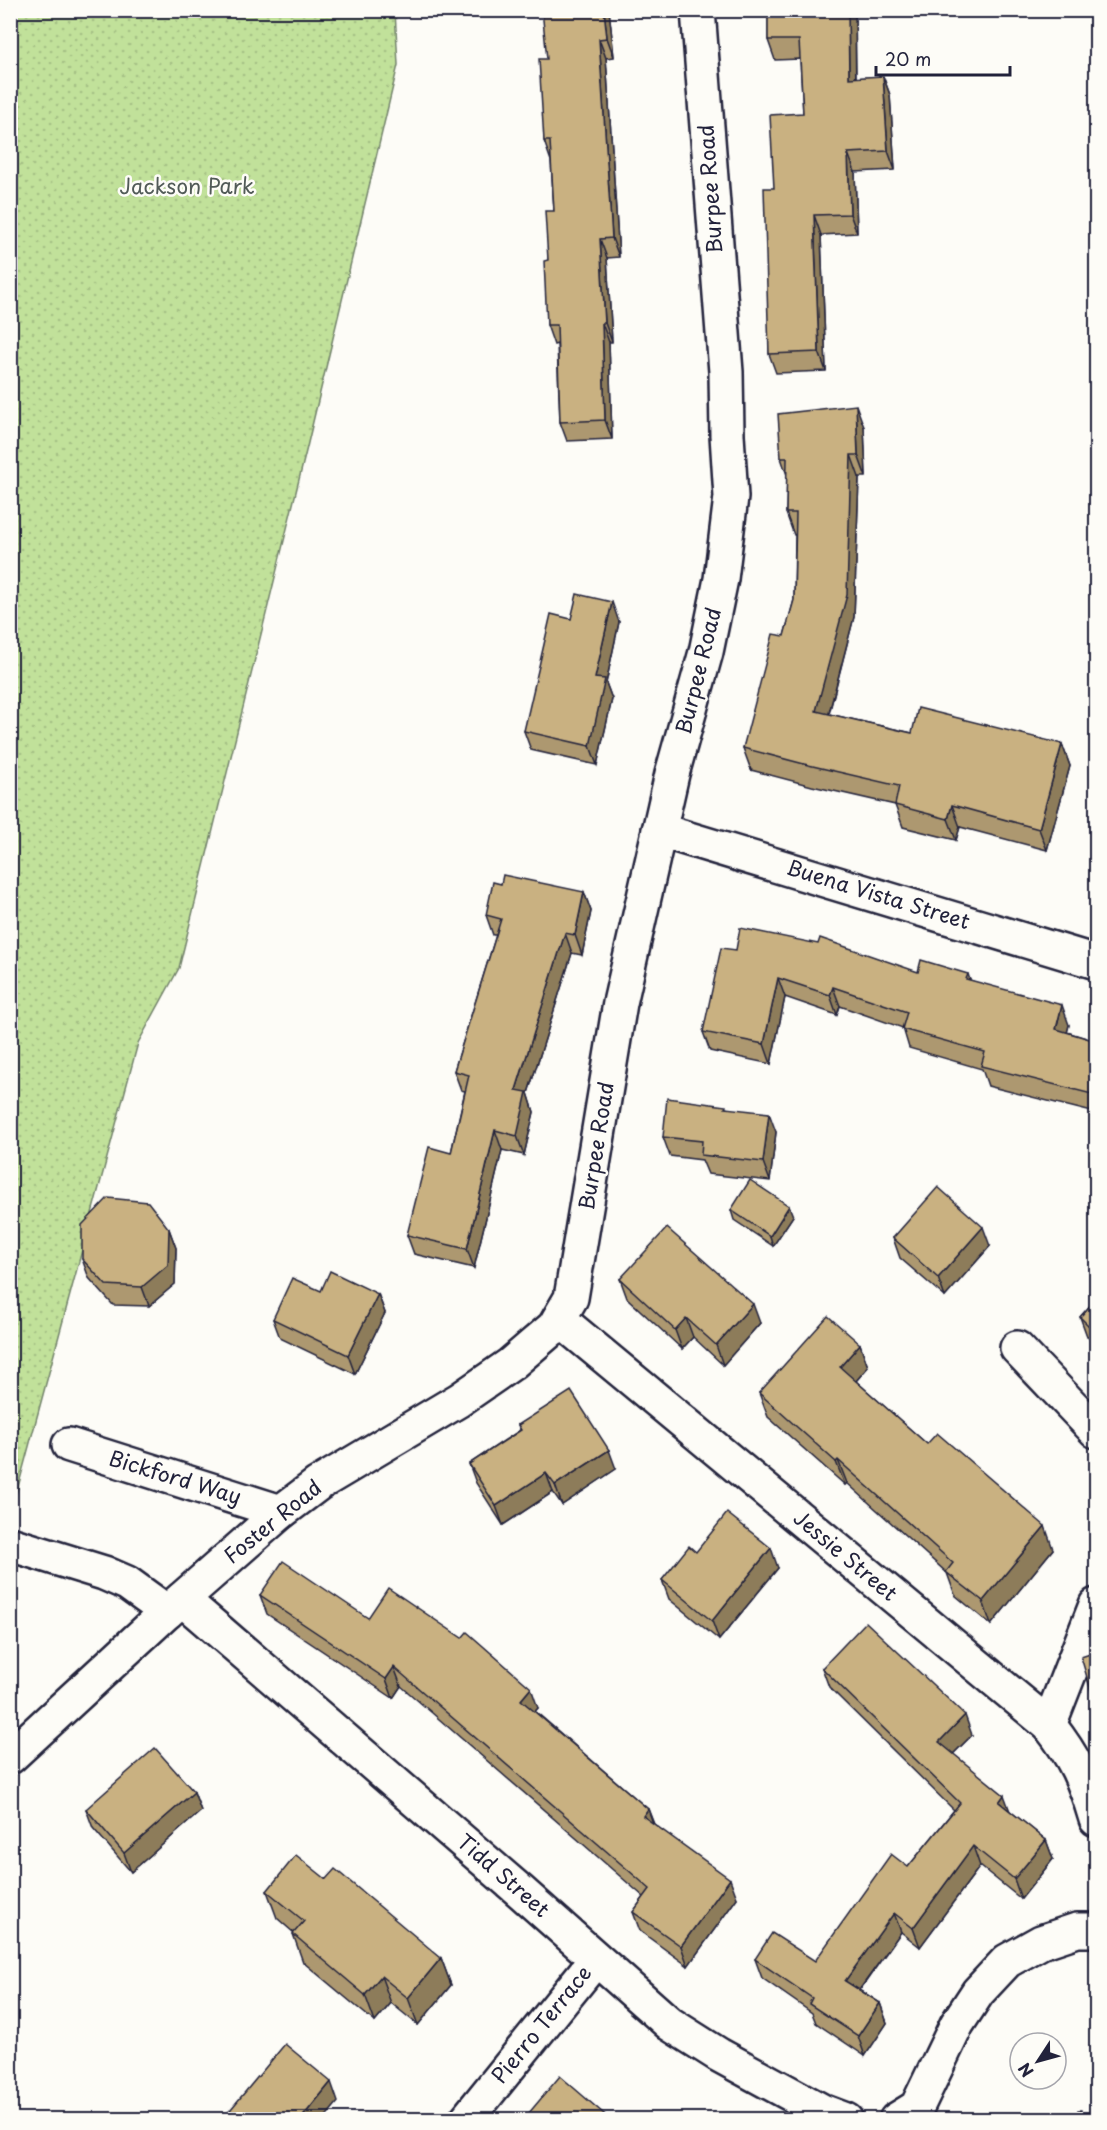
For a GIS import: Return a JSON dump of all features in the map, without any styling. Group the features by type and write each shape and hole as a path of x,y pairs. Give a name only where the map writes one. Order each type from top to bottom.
{"street":[{"name":"Burpee Road","path":"559,1319 572,1298 620,1003 672,774 706,652 721,579 731,497 726,372 698,10"},
{"name":"Buena Vista Street","path":"659,830 1096,962"},
{"name":"Foster Road","path":"10,1757 175,1605 281,1512 318,1484 468,1394 511,1364 554,1327 559,1319"},
{"name":"Jessie Street","path":"559,1319 1049,1725 1071,1753 1086,1785 1096,1819"},
{"path":"1017,1348 1096,1431"},
{"name":"Bickford Way","path":"69,1445 281,1512"},
{"name":"Tidd Street","path":"10,1544 111,1576 175,1605 596,1959 670,2024 719,2055 831,2117"},
{"path":"1049,1725 1096,1605"},
{"path":"896,2120 917,2107 957,2024 978,1992 1007,1961 1041,1942 1077,1930 1096,1930"},
{"name":"Pierro Terrace","path":"466,2120 596,1959"}],"green space":[{"name":"Jackson Park","path":"11,11 395,11 398,65 179,968 138,1043 11,1513"}],"building":[{"path":"542,10 604,10 607,38 599,39 612,238 600,239 605,323 602,323 605,420 560,422 557,325 547,325 544,261 548,260 545,211 554,211 550,141 544,141 539,59 547,59"},
{"path":"768,10 848,10 849,78 883,76 888,151 848,153 850,214 814,215 819,352 769,354 764,188 774,188 770,115 803,113 799,40 768,40"},
{"path":"856,405 858,455 851,455 847,595 816,711 912,733 918,708 1062,744 1039,829 952,805 948,819 895,805 899,786 743,748 773,634 784,636 794,600 796,513 786,513 787,458 781,458 778,414"},
{"path":"1096,571 1096,586 1089,577"},
{"path":"577,594 612,602 595,678 605,679 590,746 524,731 551,614 571,619"},
{"path":"503,875 584,892 575,935 565,933 516,1090 527,1092 517,1136 495,1130 467,1249 407,1235 429,1147 451,1153 469,1075 454,1071 501,919 486,915 493,882 501,884"},
{"path":"740,928 818,944 820,938 918,972 921,960 968,974 966,979 1062,1005 1056,1029 1096,1041 1096,1095 981,1066 985,1052 902,1029 907,1012 833,987 830,995 778,978 764,1044 703,1032 721,948 736,950"},
{"path":"667,1098 769,1113 763,1162 701,1155 702,1141 663,1137"},
{"path":"750,1180 789,1206 770,1236 731,1210"},
{"path":"938,1187 983,1227 938,1278 893,1238"},
{"path":"108,1198 148,1202 169,1229 168,1265 142,1287 106,1285 82,1259 82,1225"},
{"path":"667,1228 753,1304 716,1345 686,1318 675,1330 620,1279"},
{"path":"330,1271 378,1294 348,1355 273,1319 292,1278 321,1291"},
{"path":"1096,1299 1096,1333 1080,1317"},
{"path":"828,1316 860,1344 840,1367 927,1444 937,1433 1045,1526 983,1601 946,1572 953,1563 759,1393"},
{"path":"571,1391 609,1450 555,1485 546,1473 496,1506 469,1464 521,1430 518,1425"},
{"path":"727,1513 771,1548 712,1621 662,1580 689,1546 696,1552"},
{"path":"283,1561 368,1618 388,1588 462,1638 467,1632 531,1688 521,1700 648,1809 643,1816 730,1879 681,1946 633,1912 650,1889 394,1667 386,1679 260,1595"},
{"path":"866,1622 965,1715 939,1742 1004,1795 999,1802 1046,1840 1014,1879 973,1846 913,1928 894,1913 845,1981 880,2003 858,2036 809,2004 812,1998 755,1959 772,1933 815,1961 891,1854 908,1867 960,1803 822,1668"},
{"path":"1096,1652 1096,1708 1081,1657"},
{"path":"155,1748 194,1792 124,1853 86,1809"},
{"path":"296,1855 326,1879 335,1869 441,1958 408,1998 381,1976 365,1995 293,1934 304,1921 267,1891"},
{"path":"285,2044 331,2082 300,2120 231,2120 226,2115"},
{"path":"560,2076 611,2120 523,2120"},
{"path":"1078,2110 1081,2110 1084,2119 1096,2115 1096,2120 1077,2120"}]}
